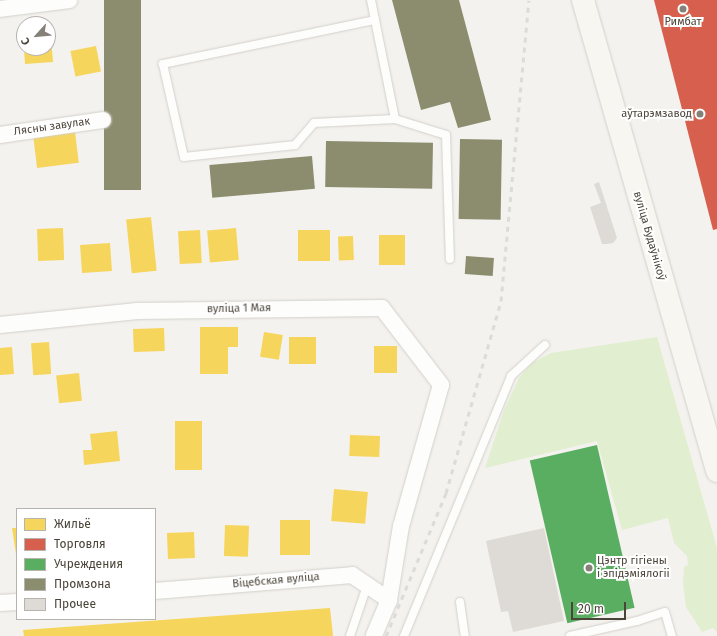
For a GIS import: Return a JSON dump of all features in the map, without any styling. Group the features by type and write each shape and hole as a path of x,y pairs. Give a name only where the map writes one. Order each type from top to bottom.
{"main road":[{"name":"вуліца Будаўнікоў","path":"583,0 716,462"}],"street":[{"path":"0,9 69,0"},
{"name":"Лясны завулак","path":"0,135 103,120"},
{"name":"вуліца 1 Мая","path":"0,325 137,311 382,308 442,385 402,526 389,600"},
{"name":"Віцебская вуліца","path":"156,591 352,575 389,600"},
{"path":"374,636 389,600"},
{"path":"0,603 16,602"}],"lane":[{"path":"371,0 395,119"},
{"path":"375,20 163,64 184,157 295,145 314,124 395,119 446,135 450,259"},
{"path":"404,636 511,376 545,345"},
{"path":"350,636 367,586"},
{"path":"460,602 465,636"},
{"path":"570,636 637,621 665,612 672,636"}],"green space":[{"path":"657,337 717,548 717,632 713,628 702,632 686,607 683,584 684,567 688,565 687,556 674,543 668,518 622,530 597,441 485,468 504,410 519,378 532,363 551,353"}],"building: Жильё":[{"path":"96,46 101,72 75,76 70,51"},
{"path":"24,56 52,56 53,62 25,64"},
{"path":"75,132 79,163 37,168 33,137"},
{"path":"151,217 157,271 132,273 126,220"},
{"path":"63,228 64,260 38,261 37,229"},
{"path":"236,228 239,260 210,262 207,231"},
{"path":"200,230 202,263 180,264 178,231"},
{"path":"298,230 330,230 330,261 298,261"},
{"path":"379,235 405,235 405,265 379,265"},
{"path":"353,236 354,260 339,261 338,237"},
{"path":"110,243 112,271 82,273 80,245"},
{"path":"200,327 238,327 238,347 228,347 228,374 200,374"},
{"path":"164,328 165,351 134,352 133,329"},
{"path":"264,332 283,335 279,360 260,357"},
{"path":"289,337 316,337 316,364 289,364"},
{"path":"49,342 51,374 33,375 31,343"},
{"path":"374,346 397,346 397,373 374,373"},
{"path":"12,347 14,374 0,375 0,348"},
{"path":"79,373 82,401 59,403 56,375"},
{"path":"175,421 202,421 202,470 175,470"},
{"path":"117,431 120,461 84,465 83,450 92,450 90,434"},
{"path":"350,435 380,436 379,457 349,456"},
{"path":"334,489 368,492 365,524 331,521"},
{"path":"280,520 310,520 310,555 280,555"},
{"path":"225,525 249,526 248,557 224,556"},
{"path":"12,528 16,528 16,554"},
{"path":"194,532 195,558 168,559 167,533"},
{"path":"330,608 333,636 24,636 23,630"}],"building: Торговля":[{"name":"аўтарэмзавод","path":"654,0 717,0 717,229 713,230"}],"building: Учреждения":[{"name":"Цэнтр гігіены і эпідэміялогіі","path":"597,445 635,608 567,623 530,461"}],"building: Промзона":[{"path":"104,0 141,0 141,190 104,190"},
{"path":"392,0 459,0 491,120 458,128 450,102 421,110"},
{"path":"460,139 502,140 501,220 459,219"},
{"path":"326,141 433,143 432,189 325,187"},
{"path":"312,156 315,189 212,198 209,165"},
{"path":"466,256 494,258 493,276 465,274"}],"building: Прочее":[{"path":"599,182 617,238 613,243 602,244 590,207 601,203 594,184"},
{"path":"544,528 564,621 513,632 508,611 501,612 486,541"}],"railway":[{"path":"386,636 446,493 501,301 529,0"}],"place":[{"name":"Римбат","path":"683,9"},
{"name":"аўтарэмзавод","path":"700,114"},
{"name":"Цэнтр гігіены і эпідэміялогіі","path":"589,568"}]}
